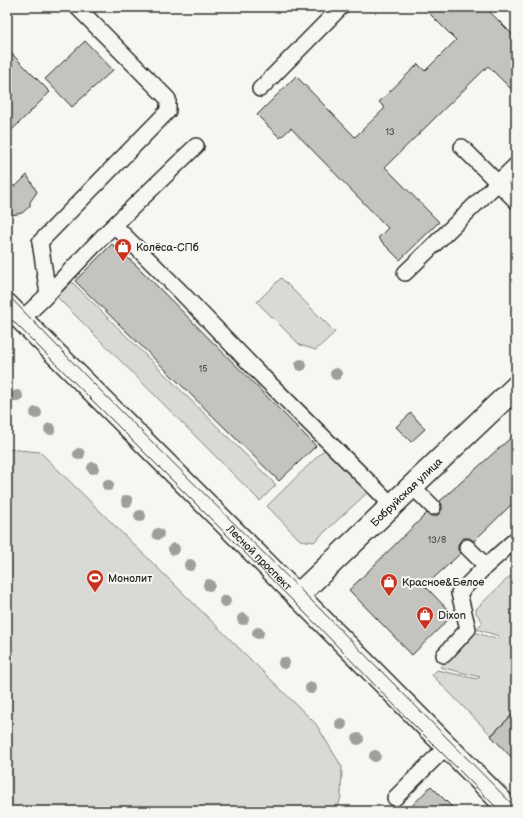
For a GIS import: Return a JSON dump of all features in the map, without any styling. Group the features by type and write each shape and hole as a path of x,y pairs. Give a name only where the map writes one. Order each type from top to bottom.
{"main road":[{"name":"Лесной проспект","path":"14,312 511,811"},
{"name":"Бобруйская улица","path":"297,596 516,388"}],"lane":[{"path":"48,294 40,242 168,111 168,99 77,7"},
{"path":"260,89 341,7"},
{"path":"14,312 48,294 114,225 196,146"},
{"path":"462,147 516,201"},
{"path":"405,273 516,165"},
{"path":"114,225 255,369 392,505"},
{"path":"412,486 433,508"},
{"path":"444,654 468,629 459,593 516,539"},
{"path":"467,547 486,566"},
{"path":"395,798 447,746"}],"shaded area":[{"path":"281,278 335,332 316,350 300,345 257,302"},
{"path":"72,282 276,485 260,501 57,297"},
{"name":"Монолит","path":"7,449 40,452 316,724 342,767 341,797 337,811 7,811"},
{"path":"325,449 368,492 314,542 300,540 267,506"},
{"path":"510,576 516,587 516,711 491,735 432,675 437,670 477,679 480,677 440,667 473,632 496,639 499,636 476,629 483,622 476,613 476,609"}],"building":[{"path":"423,7 485,7 516,38 516,94 488,66 385,167 439,222 400,260 378,238 388,228 291,128 280,138 257,115 296,76 355,137 385,108 379,102 418,64 425,71 456,40"},
{"path":"85,41 113,70 72,107 45,79"},
{"path":"7,49 50,92 7,135"},
{"path":"27,175 37,192 30,202 30,206 22,213 7,216 7,185 16,186"},
{"path":"112,244 137,266 316,446 279,481 75,281"},
{"path":"411,413 425,429 411,442 396,427"},
{"path":"516,433 516,500 474,541 469,538 464,538 461,540 458,545 458,550 461,553 425,586 453,615 412,655 349,590 427,513 431,516 436,516 439,514 442,509 440,501"},
{"path":"516,711 516,762 491,736"},
{"path":"431,786 456,811 407,811"}],"tram line":[{"path":"7,294 86,376 321,610 516,808"},
{"path":"7,315 312,620 500,811"}],"place":[{"name":"Колёса-СПб","path":"123,262"},
{"name":"Монолит","path":"95,593"},
{"name":"Красное&Белое","path":"389,597"},
{"name":"Dixon","path":"425,630"}]}
